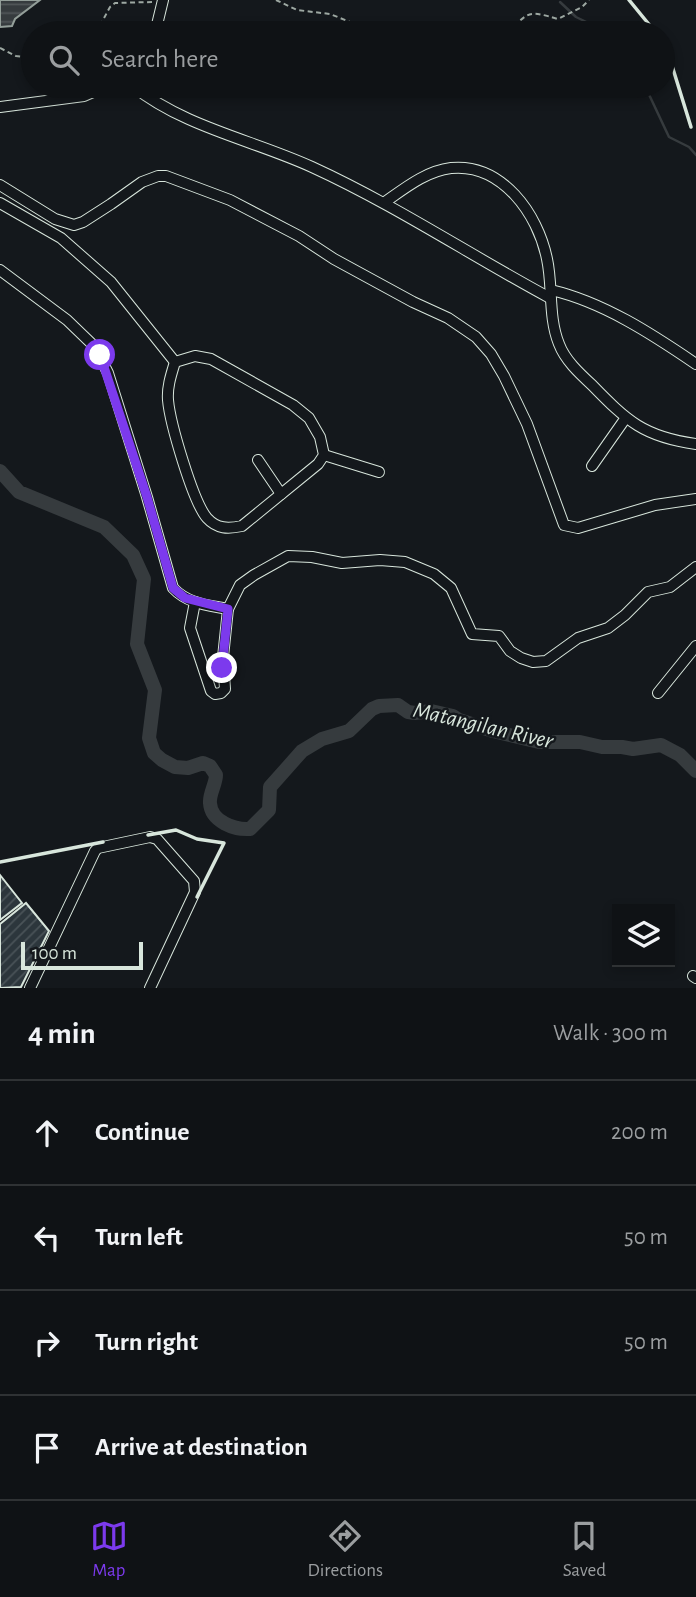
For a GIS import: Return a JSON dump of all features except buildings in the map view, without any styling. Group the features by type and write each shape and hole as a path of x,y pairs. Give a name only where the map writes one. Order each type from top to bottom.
{"street":[{"path":"158,21 163,1"},
{"path":"0,107 69,98"},
{"path":"151,98 166,108 309,165 385,202 550,294 577,298 618,316 696,364"},
{"path":"385,202 411,184 452,168 485,172 499,180 515,195 529,215 547,259 558,342 565,356 625,419 657,436 696,444"},
{"path":"0,185 55,219 74,225 142,182 158,176 178,180 230,200 299,236 334,259 448,318 476,337 491,354 527,424 561,522 567,528 587,526 673,501 696,499"},
{"path":"0,203 61,238 111,282 174,362"},
{"path":"0,270 68,320 95,347 107,373 173,588 195,602 228,609"},
{"path":"174,362 195,356 211,359 293,405 309,418 320,437 324,455"},
{"path":"174,362 168,400 173,424 198,506 208,519 219,527 231,529 242,526 324,455"},
{"path":"592,466 625,419"},
{"path":"324,455 379,472"},
{"path":"258,460 281,494"},
{"path":"195,602 190,628 211,691 215,694 225,689 222,668 228,609 240,585 288,556 342,563 380,560 405,562 434,574 451,588 472,634 499,636 516,655 540,662 556,656 578,638 608,628 648,592 670,587 696,567"},
{"path":"658,693 696,647"},
{"path":"30,988 95,851 150,837 157,839 194,881 195,892 150,988"}],"path":[{"path":"276,0 297,10 330,14 348,21"},
{"path":"519,21 530,13 544,13 558,19 582,8 589,0"},
{"path":"104,21 115,3 163,1"},
{"path":"0,48 21,56"}],"shaded area":[{"path":"0,0 40,0 15,19 12,26 0,27"}],"waterway":[{"path":"560,2 584,21"},
{"path":"651,98 669,137 689,147 696,155"},
{"name":"Matangilan River","path":"0,471 19,492 104,527 133,555 144,579 137,644 155,690 149,738 154,753 175,767 188,768 203,763 210,766 216,775 210,800 211,810 225,824 250,829 269,810 270,787 302,751 322,739 349,731 372,709 379,706 398,705 415,713 431,711 493,731 539,742 580,742 633,749 661,745 680,755 696,771"}],"wall":[{"path":"629,0 646,21"},
{"path":"675,75 691,127"},
{"path":"148,835 176,830 197,839 224,843 197,897"},
{"path":"0,862 103,842"}],"route":[{"path":"100,355 147,497 173,588 178,594 200,604 228,609 222,668"}]}
